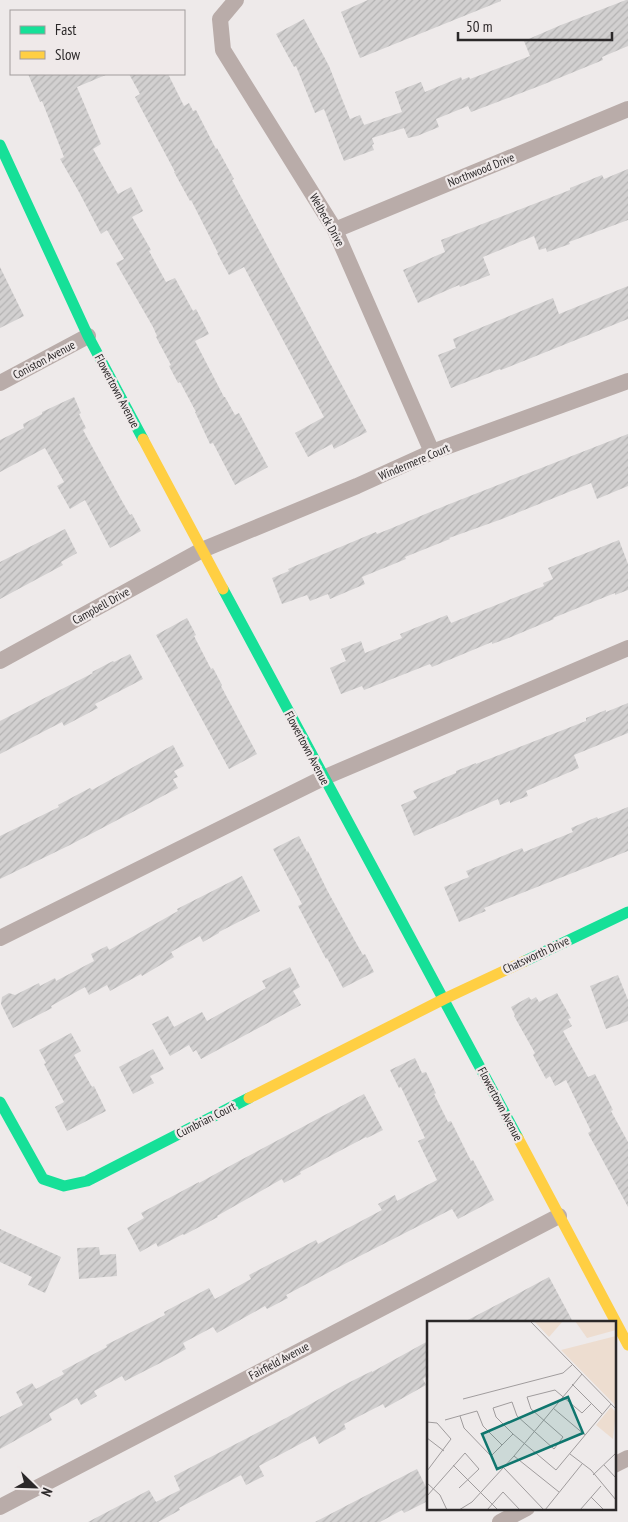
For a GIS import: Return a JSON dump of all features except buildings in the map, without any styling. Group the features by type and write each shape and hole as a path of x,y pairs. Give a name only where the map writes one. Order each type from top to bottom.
{"street":[{"name":"Welbeck Drive","path":"236,0 220,20 224,50 335,230 432,452"},
{"name":"Northwood Drive","path":"335,230 628,109"},
{"name":"Flowertown Avenue","path":"0,145 88,336 615,1321"},
{"name":"Coniston Avenue","path":"0,383 88,336"},
{"name":"Windermere Court","path":"202,550 357,486 432,452 628,381"},
{"name":"Campbell Drive","path":"0,661 202,550"},
{"path":"0,938 323,778 628,648"},
{"name":"Chatsworth Drive","path":"444,999 628,912"},
{"name":"Cumbrian Court","path":"0,1102 43,1179 64,1186 87,1181 444,999"},
{"name":"Fairfield Avenue","path":"0,1507 559,1216"},
{"name":"Flowertown Avenue","path":"616,1323 628,1345"},
{"path":"616,1464 628,1458"},
{"path":"500,1522 523,1510"}],"traffic: fast":[{"path":"0,145 88,336 143,439"},
{"path":"223,589 518,1138"},
{"path":"525,961 628,912"},
{"path":"0,1102 43,1179 64,1186 87,1181 249,1098"}],"traffic: slow":[{"path":"143,439 223,589"},
{"path":"249,1098 444,999 525,961"},
{"path":"518,1138 615,1321"},
{"path":"616,1322 628,1345"}]}
